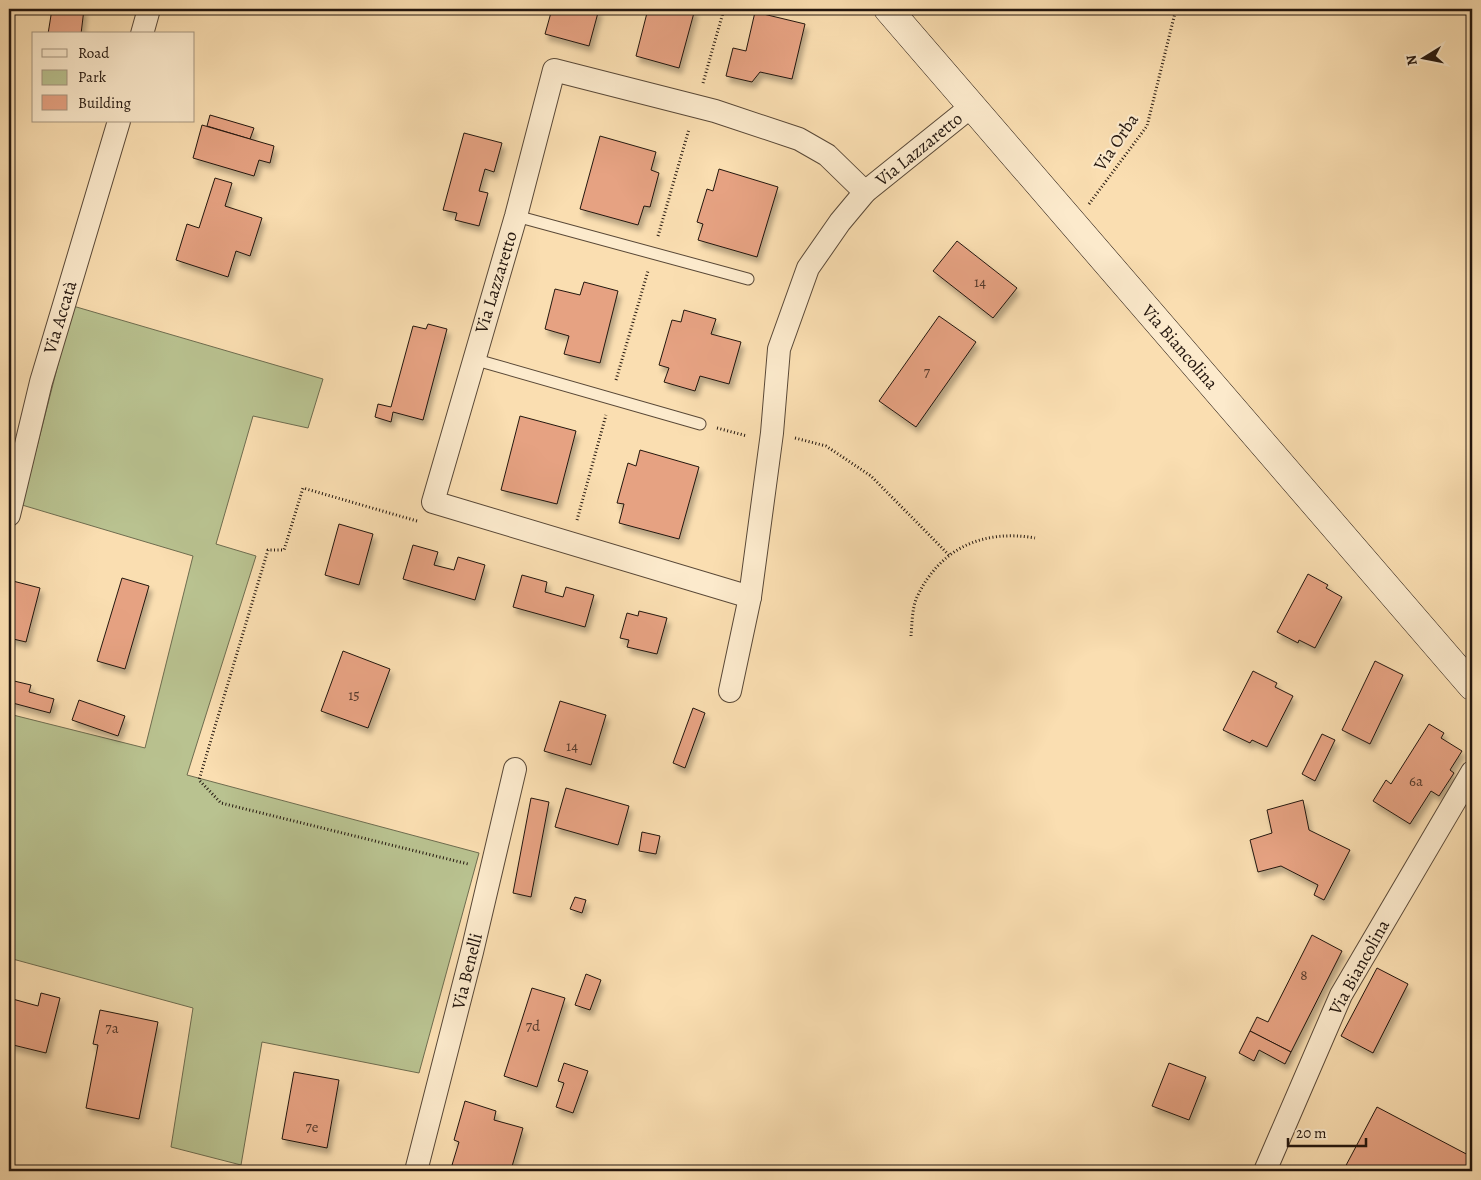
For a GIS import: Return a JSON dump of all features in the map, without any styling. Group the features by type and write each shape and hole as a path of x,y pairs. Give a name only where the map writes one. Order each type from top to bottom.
{"street":[{"path":"143,32 149,9"},
{"name":"Via Biancolina","path":"888,9 1472,686"},
{"name":"Via Lazzaretto","path":"750,597 434,502 473,359 516,216 554,70 715,111 799,139 827,155 865,192"},
{"name":"Via Lazzaretto","path":"730,690 750,597 772,433 779,349 808,268 840,222 865,192 972,106"},
{"name":"Via Accatà","path":"9,515 41,382 119,122"},
{"name":"Via Benelli","path":"416,1171 472,952 515,769"},
{"name":"Via Biancolina","path":"1265,1171 1341,995 1472,772"}],"lane":[{"path":"516,216 748,279"},
{"path":"473,359 700,424"}],"path":[{"name":"Via Orba","path":"1074,224 1147,126 1176,9"},
{"path":"700,424 749,436 772,433 826,446 871,476 949,555"},
{"path":"911,636 916,599 928,580 949,555 974,540 992,536 1017,534 1035,538"}],"green space":[{"path":"73,306 323,379 308,428 253,416 216,544 256,556 187,775 479,853 419,1073 262,1042 241,1165 171,1147 193,1008 9,958 9,714 145,748 193,556 22,505"}],"building":[{"path":"52,9 84,9 81,32 48,32"},
{"path":"552,9 599,9 589,46 545,34"},
{"path":"648,9 695,9 679,68 636,56"},
{"path":"755,12 805,24 792,79 760,72 752,82 726,76 733,48 746,51"},
{"path":"210,115 254,128 250,139 207,126"},
{"path":"202,125 274,146 270,163 259,160 254,176 193,158"},
{"path":"464,133 502,143 494,172 485,169 479,191 488,193 479,226 455,220 457,213 443,210"},
{"path":"600,136 656,152 651,170 659,173 650,207 644,206 638,225 580,209"},
{"path":"719,169 778,187 757,257 698,240 703,224 697,222 707,189 713,191"},
{"path":"215,178 232,183 225,206 262,218 250,256 236,251 228,277 176,260 187,224 199,228"},
{"path":"957,241 1017,288 993,318 933,271"},
{"path":"584,282 618,291 600,363 564,354 569,336 545,329 555,289 580,295"},
{"path":"684,310 716,319 711,334 741,342 729,384 700,376 695,391 664,382 669,368 659,365 672,320 681,322"},
{"path":"939,316 976,342 916,427 879,401"},
{"path":"428,324 447,329 423,420 393,412 391,422 375,417 378,404 391,407 413,326 426,329"},
{"path":"520,416 576,431 557,504 501,490"},
{"path":"640,450 699,467 679,539 619,523 624,504 617,503 628,463 636,466"},
{"path":"339,524 373,534 359,585 325,575"},
{"path":"413,545 438,552 434,565 454,570 458,557 485,565 475,600 403,579"},
{"path":"1308,574 1328,585 1326,588 1342,597 1315,648 1299,640 1298,643 1277,632"},
{"path":"522,575 547,582 545,592 563,597 566,587 594,595 585,627 513,607"},
{"path":"122,578 149,586 125,669 97,661"},
{"path":"9,580 40,588 26,642 9,638"},
{"path":"639,611 667,618 657,654 627,647 629,640 620,638 627,613 638,616"},
{"path":"343,651 390,669 368,728 321,711"},
{"path":"1375,661 1403,675 1370,744 1342,730"},
{"path":"1253,671 1277,683 1275,687 1293,696 1267,747 1252,740 1250,743 1223,730"},
{"path":"14,681 31,685 29,692 54,699 50,713 9,702"},
{"path":"79,700 125,716 118,736 72,720"},
{"path":"560,701 606,715 591,765 544,751"},
{"path":"693,708 705,713 685,768 673,763"},
{"path":"1429,724 1444,733 1441,738 1462,751 1450,770 1454,773 1439,796 1431,791 1410,824 1373,801 1386,780 1391,784"},
{"path":"1322,734 1335,740 1315,781 1302,774"},
{"path":"566,788 629,806 618,845 555,827"},
{"path":"531,798 549,802 531,897 513,893"},
{"path":"1303,800 1309,830 1350,850 1324,900 1314,895 1318,885 1281,866 1258,872 1250,840 1272,833 1267,810"},
{"path":"642,832 660,836 656,854 639,851"},
{"path":"575,897 586,900 582,913 570,909"},
{"path":"1312,935 1342,951 1291,1052 1250,1031 1257,1017 1268,1022"},
{"path":"1377,968 1408,984 1373,1053 1341,1036"},
{"path":"586,974 601,980 590,1010 575,1005"},
{"path":"532,988 565,998 537,1087 504,1076"},
{"path":"41,993 60,998 46,1053 9,1044 9,998 38,1006"},
{"path":"100,1010 158,1022 139,1119 86,1108 98,1045 93,1044"},
{"path":"1250,1031 1291,1052 1285,1064 1259,1050 1254,1061 1239,1053"},
{"path":"564,1063 588,1071 573,1113 556,1107 564,1083 558,1081"},
{"path":"1169,1063 1206,1077 1189,1120 1152,1106"},
{"path":"294,1072 339,1080 327,1148 282,1139"},
{"path":"465,1101 496,1111 494,1120 523,1128 511,1170 501,1167 499,1171 483,1166 482,1171 471,1171 452,1165 459,1142 454,1140"},
{"path":"1377,1107 1472,1157 1472,1171 1343,1171"}]}
